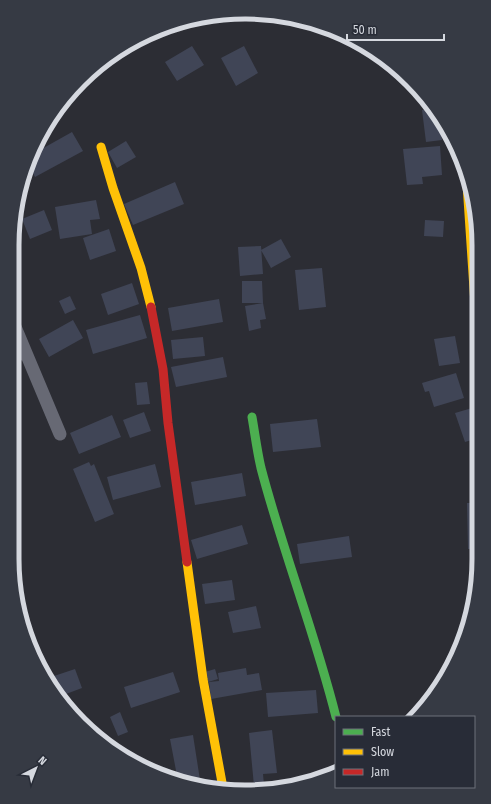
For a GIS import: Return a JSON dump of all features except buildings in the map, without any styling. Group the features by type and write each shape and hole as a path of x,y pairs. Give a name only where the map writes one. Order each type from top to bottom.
{"street":[{"path":"101,147 113,188 141,268 163,369 168,423 202,671 222,784"},
{"path":"19,336 60,434"},
{"path":"19,354 25,351"},
{"path":"252,417 261,467 328,685 336,716"}],"traffic: fast":[{"path":"252,417 260,462 270,499 319,654 336,716"}],"traffic: slow":[{"path":"101,147 113,188 141,268 151,307"},
{"path":"468,203 472,259"},
{"path":"187,562 203,679 222,784"}],"traffic: jam":[{"path":"151,307 163,369 168,423 187,562"}]}
